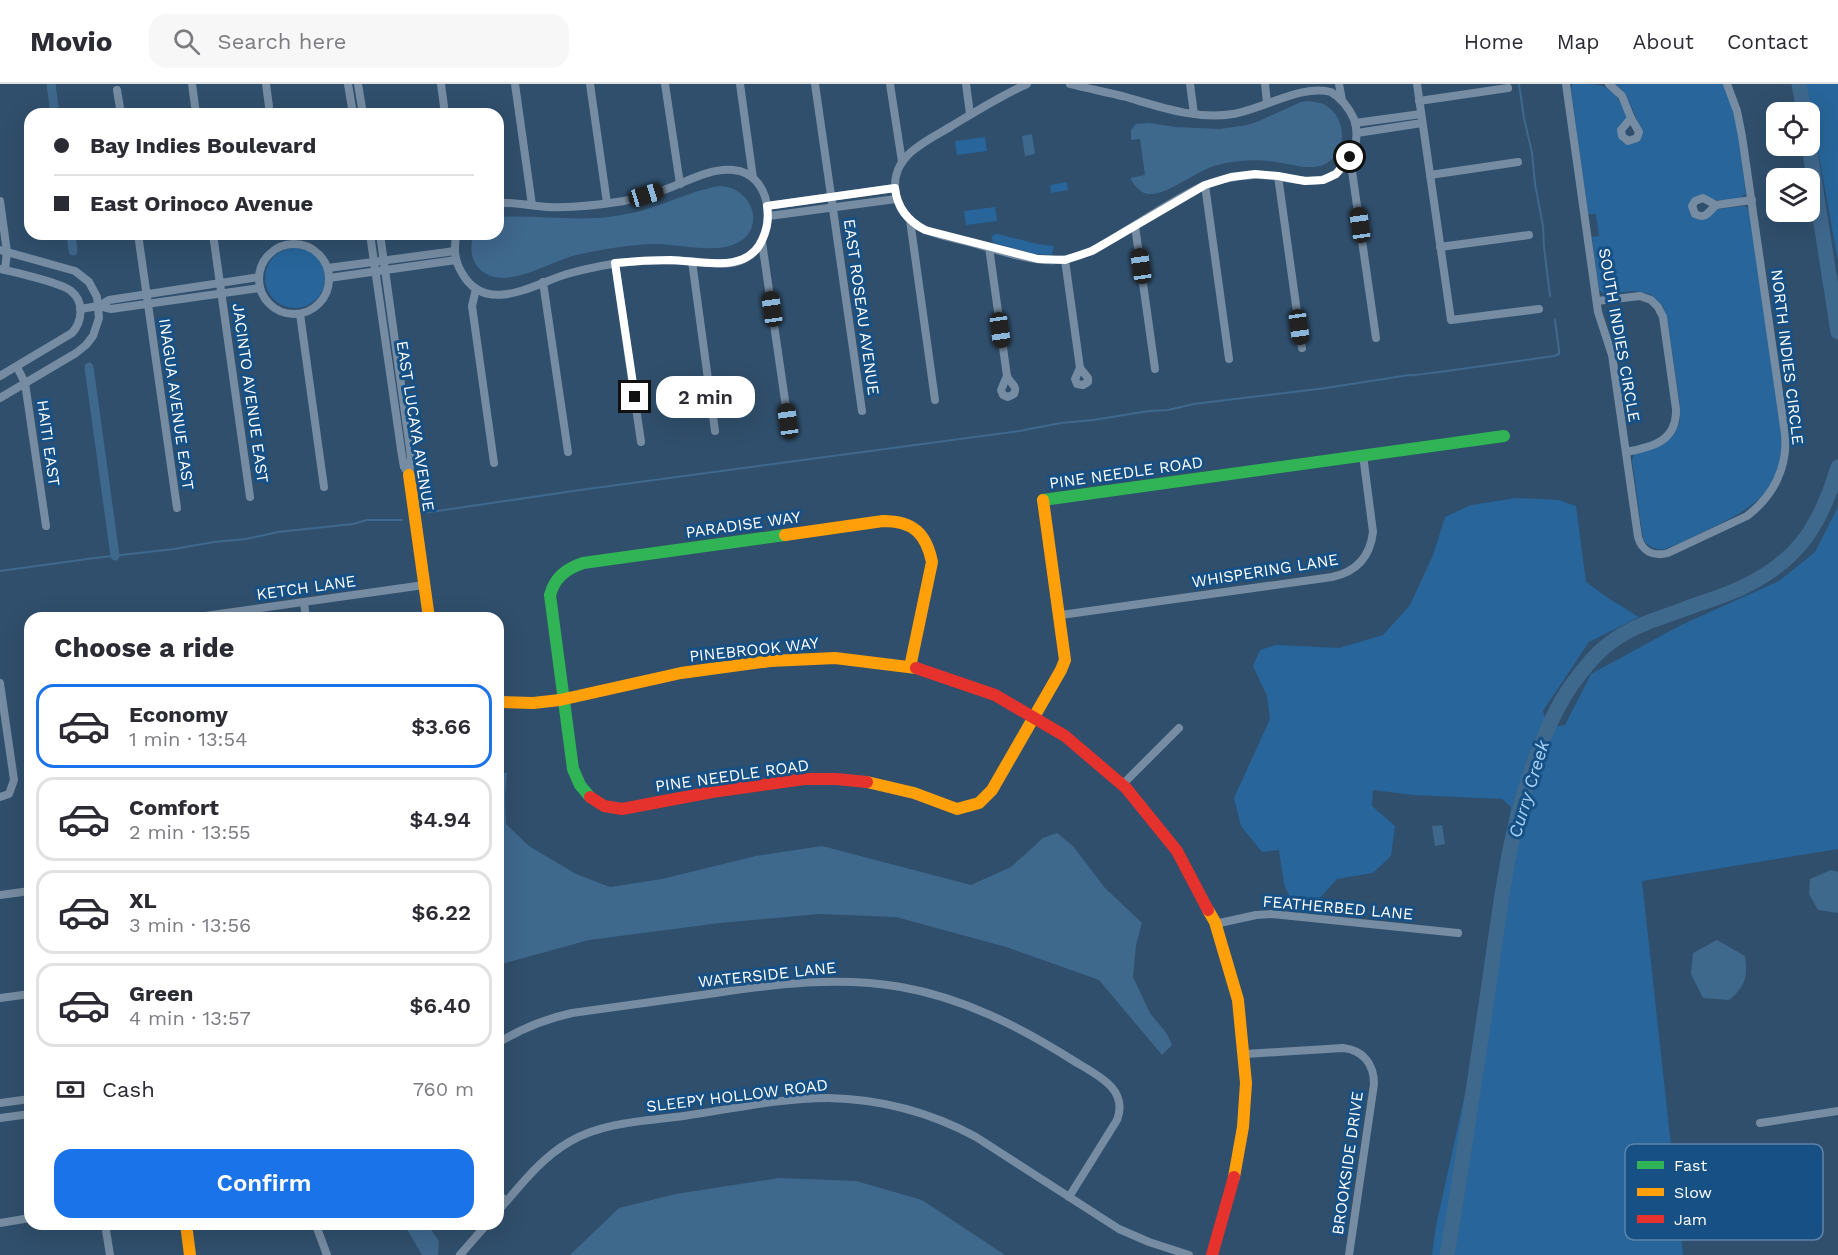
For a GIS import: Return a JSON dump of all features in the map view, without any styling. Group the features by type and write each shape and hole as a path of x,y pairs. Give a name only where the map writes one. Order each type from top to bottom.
{"street":[{"path":"192,84 195,108"},
{"path":"266,84 269,108"},
{"path":"348,84 352,108"},
{"path":"358,84 362,108"},
{"path":"441,84 444,108"},
{"path":"516,84 532,205"},
{"path":"590,84 607,204"},
{"path":"665,84 680,184"},
{"path":"740,84 753,178 762,192 769,216 762,242 788,421"},
{"name":"EAST ROSEAU AVENUE","path":"815,84 862,411"},
{"path":"891,84 902,162"},
{"path":"966,84 970,114"},
{"path":"1027,84 970,114 921,144 902,162 896,175 896,199 910,220 925,230 989,247 1038,259 1065,260 1092,251 1205,185 1255,174 1305,181 1323,180 1336,174 1354,149 1356,128 1350,111 1329,91 1319,88 1299,88 1250,110 1229,115 1206,116 1169,110 1070,84"},
{"path":"1115,84 1117,95"},
{"path":"1190,84 1194,114"},
{"path":"1265,84 1268,103"},
{"path":"1339,84 1341,100"},
{"path":"1417,84 1451,320 1539,309"},
{"name":"SOUTH INDIES CIRCLE","path":"1566,84 1600,321 1612,355 1638,537 1640,544 1647,552"},
{"path":"1609,84 1622,96 1631,118"},
{"name":"NORTH INDIES CIRCLE","path":"1647,552 1657,555 1668,554 1747,516 1769,494 1782,469 1785,434 1752,200 1741,127 1727,84"},
{"path":"1419,101 1508,88"},
{"path":"117,90 120,108"},
{"path":"351,100 360,99"},
{"path":"1356,128 1421,114"},
{"path":"1356,128 1422,123"},
{"path":"1350,157 1376,338"},
{"path":"1430,175 1518,162"},
{"path":"504,203 570,207 607,204 646,195 722,170 740,171 753,178"},
{"path":"1278,176 1302,348"},
{"path":"1205,185 1229,359"},
{"path":"767,206 895,188"},
{"path":"769,216 896,199"},
{"path":"1716,205 1752,200"},
{"path":"0,201 4,251 2,270 67,288 76,296 80,309 78,323 72,333 0,376"},
{"path":"910,220 935,400"},
{"path":"1135,226 1155,369"},
{"path":"1440,247 1529,235"},
{"name":"INAGUA AVENUE EAST","path":"139,240 177,508"},
{"name":"JACINTO AVENUE EAST","path":"214,240 250,497"},
{"path":"289,240 289,244"},
{"path":"372,240 379,266"},
{"path":"379,266 380,240"},
{"path":"456,240 455,256 465,279 476,289 489,294 508,295 543,282 615,263 653,260 722,264 735,262 748,256 762,242"},
{"path":"289,244 308,246 317,252 328,268 326,294 321,302 300,314 289,314 271,305 261,288 260,277 264,262 268,255 281,246 289,244"},
{"path":"989,247 1007,376"},
{"path":"0,398 86,345 97,328 99,318 99,306 92,287 75,271 4,251"},
{"path":"328,268 379,266 455,256"},
{"path":"1065,260 1080,368"},
{"path":"692,261 715,431"},
{"path":"615,263 641,442"},
{"path":"329,278 379,266"},
{"name":"EAST LUCAYA AVENUE","path":"379,266 389,334 394,402 403,461 409,475 428,612"},
{"path":"99,306 111,309 148,304 260,277"},
{"path":"543,282 568,452"},
{"path":"80,309 99,306 109,300 147,294 220,288 261,288"},
{"path":"476,289 472,306 494,463"},
{"path":"1597,301 1640,296 1655,303 1663,317 1676,420 1671,432 1660,442 1626,452"},
{"path":"300,314 324,487"},
{"path":"389,334 404,401 411,458 409,475"},
{"name":"HAITI EAST","path":"16,367 25,383 46,526"},
{"path":"394,402 404,401"},
{"name":"PINE NEEDLE ROAD","path":"563,699 576,778 591,799 615,809 804,779 876,783 914,793 952,808 968,807 983,800 992,790 1065,660 1061,615 1044,499 1504,436"},
{"name":"WHISPERING LANE","path":"1061,615 1332,577 1350,572 1366,556 1373,532 1363,455"},
{"name":"PARADISE WAY","path":"563,699 550,595 551,587 558,576 569,568 583,563 883,522 897,521 913,527 924,539 931,554 931,570 910,667"},
{"name":"KETCH LANE","path":"236,612 424,585"},
{"path":"304,603 305,612"},
{"name":"PINEBROOK WAY","path":"504,702 537,703 675,674 780,660 855,659 910,667 974,686 1035,716 1080,746 1123,784 1171,840 1192,874 1215,924 1237,993 1245,1054 1245,1104 1240,1154 1226,1212 1212,1255"},
{"path":"0,682 4,733 14,780 9,794 0,797"},
{"path":"1123,784 1179,728"},
{"path":"0,895 24,892"},
{"name":"FEATHERBED LANE","path":"1215,924 1272,914 1458,933"},
{"name":"WATERSIDE LANE","path":"504,1040 529,1025 572,1013 775,985 829,981 867,982 936,995 972,1007 1030,1034 1110,1084 1115,1090 1120,1107 1117,1120 1069,1197"},
{"path":"0,998 24,995"},
{"name":"BROOKSIDE DRIVE","path":"1245,1054 1343,1048 1358,1051 1373,1069 1374,1084 1349,1255"},
{"name":"SLEEPY HOLLOW ROAD","path":"504,1204 530,1173 549,1156 570,1142 593,1132 621,1125 779,1102 827,1098 857,1100 890,1104 937,1118 976,1137 1131,1235 1189,1255"},
{"path":"0,1103 24,1100"},
{"path":"1760,1123 1838,1112"},
{"path":"0,1118 24,1115"},
{"path":"0,1223 24,1219"},
{"path":"106,1230 110,1255"},
{"path":"187,1230 190,1255"},
{"path":"318,1230 327,1255"},
{"path":"460,1255 482,1230"}],"shaded area":[{"path":"1573,84 1594,84 1612,92 1627,116 1620,140 1626,144 1632,144 1640,126 1626,95 1616,84 1724,84 1738,132 1746,194 1729,200 1698,196 1694,217 1717,209 1745,206 1749,209 1782,437 1781,455 1771,484 1753,504 1726,521 1665,549 1652,547 1643,539 1632,460 1634,454 1670,439 1680,422 1680,406 1668,322 1663,306 1650,294 1634,291 1604,294 1599,290 1592,237 1599,236 1596,214 1588,214 1571,88"},
{"path":"1806,84 1838,84 1838,261 1819,156 1820,102 1809,101"},
{"path":"1308,101 1323,104 1333,111 1341,127 1341,145 1331,160 1323,165 1303,167 1254,160 1227,163 1214,166 1165,190 1151,194 1141,191 1130,178 1145,175 1140,139 1131,140 1131,130 1136,124 1220,129 1247,125"},
{"path":"1032,134 1035,154 1025,156 1022,136"},
{"path":"985,137 987,151 957,155 955,141"},
{"path":"1067,182 1068,190 1051,193 1050,185"},
{"path":"719,186 731,188 741,194 748,201 753,220 751,229 745,238 727,247 718,248 658,244 618,247 572,256 533,271 503,278 481,271 472,254 472,240 504,240 504,217 608,217 642,210"},
{"path":"995,207 997,221 966,225 964,211"},
{"path":"998,234 1054,246 1052,255 1034,254 994,243 991,237"},
{"path":"289,248 301,248 312,253 320,261 325,278 323,290 312,303 301,308 289,308 278,303 270,295 265,284 265,272 270,261 278,253"},
{"path":"1516,498 1559,500 1576,506 1586,582 1639,617 1589,642 1543,711 1548,728 1565,725 1591,674 1681,625 1779,581 1815,552 1838,507 1838,849 1642,881 1671,1144 1625,1144 1625,1240 1681,1240 1683,1255 1432,1255 1436,1226 1476,1044 1511,807 1502,799 1413,795 1373,790 1372,806 1395,826 1391,856 1373,873 1337,879 1315,903 1292,903 1284,884 1279,850 1262,852 1241,826 1234,798 1270,719 1267,696 1253,666 1260,650 1276,645 1339,648 1383,635 1410,605 1433,555 1445,517 1471,505"},
{"path":"504,773 507,773 506,824 529,846 576,874 610,887 662,879 756,856 822,846 971,885 1011,867 1043,838 1057,833 1073,846 1105,888 1142,923 1136,945 1133,977 1150,1013 1167,1034 1172,1045 1162,1055 1099,980 1006,947 896,917 819,914 720,923 589,940 504,963"},
{"path":"1442,825 1445,844 1435,846 1432,826"},
{"path":"1831,870 1838,872 1838,913 1818,910 1809,894 1810,879"},
{"path":"1717,940 1745,956 1744,981 1729,1000 1703,998 1691,974 1693,953"},
{"path":"779,1178 856,1181 922,1200 1005,1255 570,1255 619,1208 676,1194"},
{"path":"407,1230 431,1230 439,1241 438,1255 422,1255"}],"waterway":[{"path":"51,84 54,108"},
{"path":"1519,84 1543,226 1550,296"},
{"name":"Curry Creek","path":"1799,84 1802,102"},
{"name":"Curry Creek","path":"1811,156 1838,332"},
{"path":"72,240 73,251"},
{"path":"424,513 1168,410 1194,404 1554,356 1559,354 1555,320"},
{"path":"89,367 115,556"},
{"name":"Curry Creek","path":"1447,1255 1512,838 1528,778 1553,717 1586,666 1617,638 1648,622 1737,590 1764,576 1794,552 1824,506 1838,467"},
{"path":"0,571 246,539 278,532 353,524 367,520 402,520"}],"traffic: fast":[{"path":"1043,500 1504,436"},
{"path":"590,797 580,785 573,769 550,595 558,579 566,571 583,563 785,535"}],"traffic: slow":[{"path":"409,475 428,612"},
{"path":"867,782 914,793 957,809 979,803 992,790 1065,660 1043,500"},
{"path":"785,535 883,521 910,526 922,536 932,562 910,667"},
{"path":"504,702 533,703 560,700 681,673 770,661 835,658 916,668"},
{"path":"1208,910 1215,922 1238,1000 1246,1083 1243,1127 1234,1177"},
{"path":"187,1230 190,1255"}],"traffic: jam":[{"path":"916,668 995,695 1065,736 1126,788 1177,851 1208,910"},
{"path":"590,797 604,806 622,809 712,792 804,779 867,782"},
{"path":"1212,1255 1234,1177"}],"route":[{"path":"635,397 615,263 669,260 722,264 741,260 753,253 762,242 769,216 767,206 895,188 896,199 906,216 925,230 1038,259 1065,260 1092,251 1205,185 1231,177 1255,174 1311,182 1323,180 1336,174 1350,157"}]}
